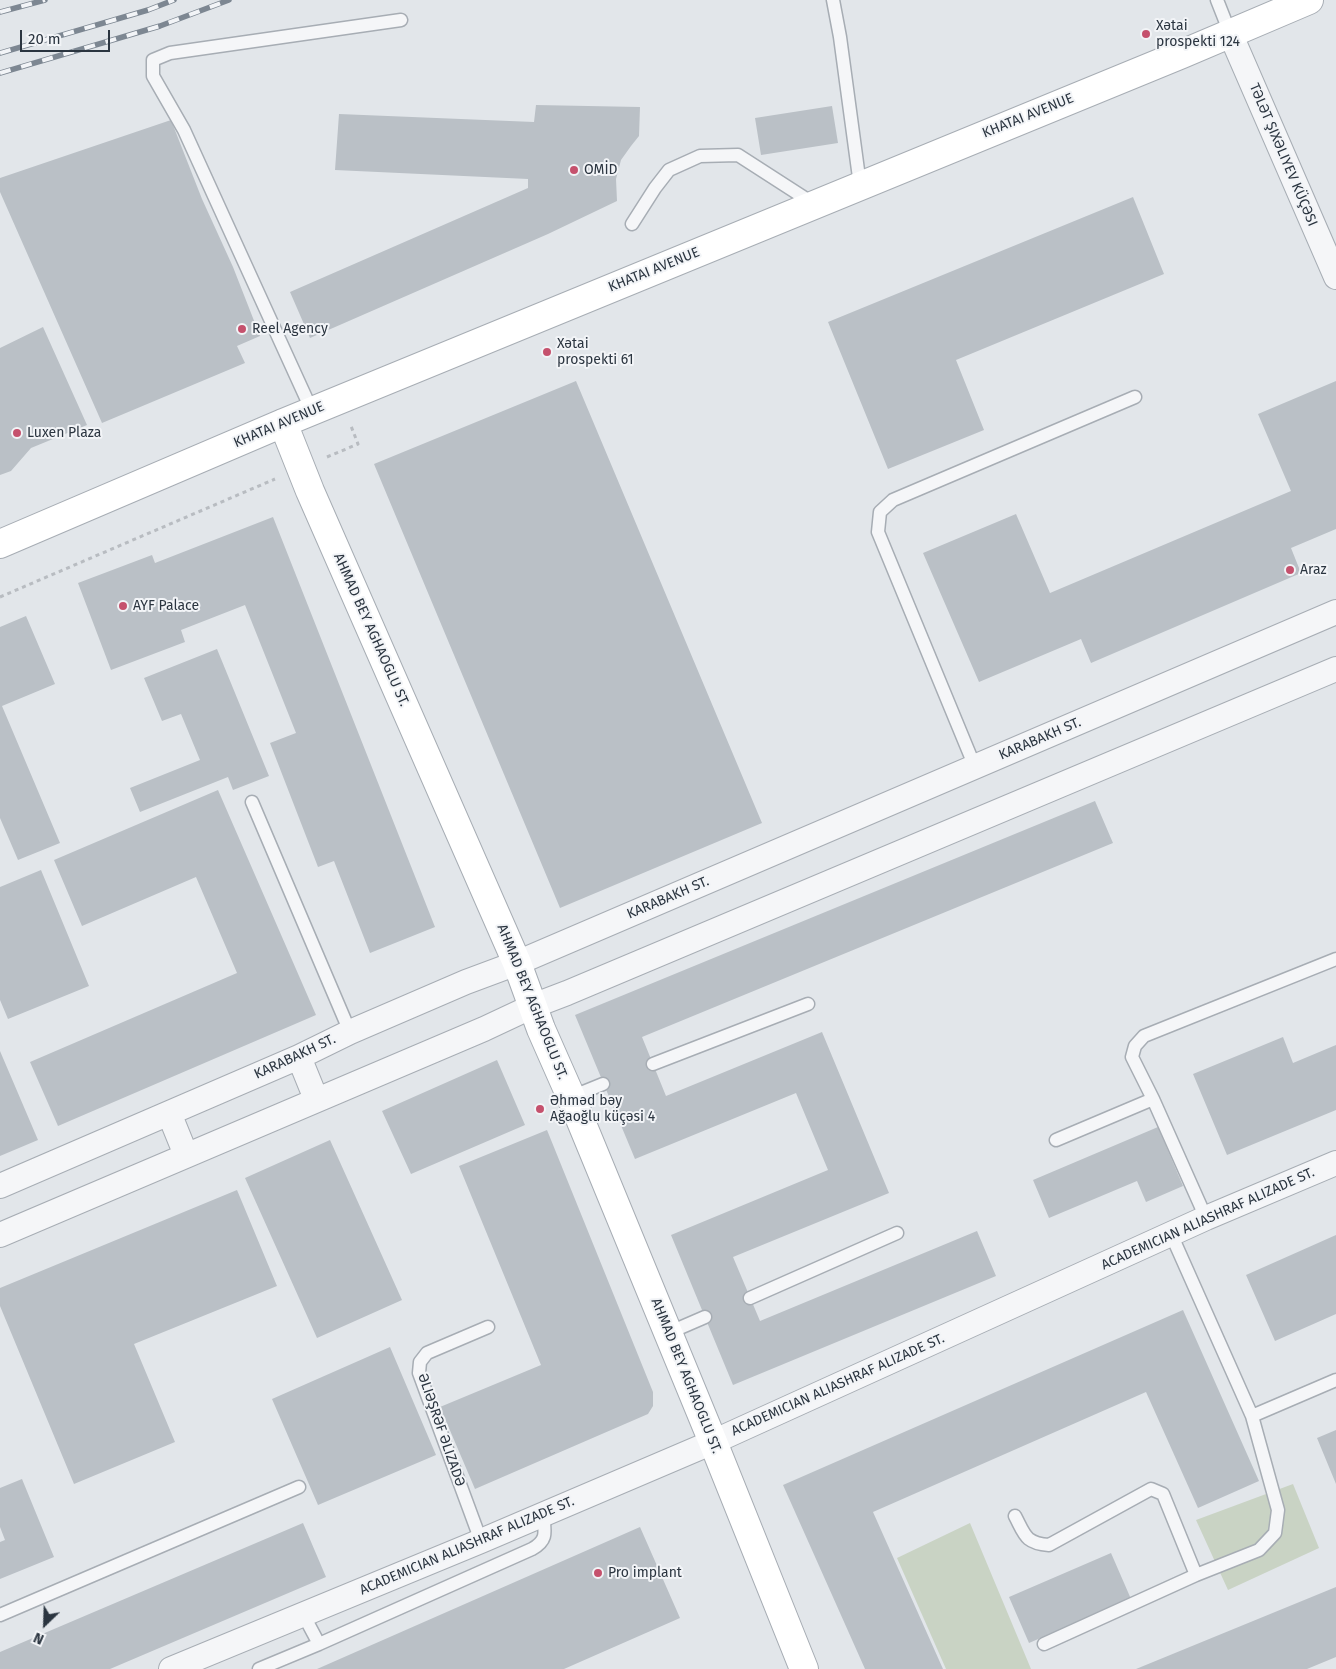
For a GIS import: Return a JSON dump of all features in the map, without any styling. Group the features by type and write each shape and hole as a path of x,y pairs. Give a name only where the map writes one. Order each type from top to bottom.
{"main road":[{"name":"KHATAI AVENUE","path":"0,544 283,423 1182,54 1309,0"},
{"name":"AHMAD BEY AGHAOGLU ST.","path":"283,423 314,500 517,963 541,1029 571,1097 713,1442 804,1669"}],"street":[{"path":"1230,33 1336,277"},
{"name":"KARABAKH ST.","path":"0,1186 299,1057 350,1032 466,982 517,963 1336,612"},
{"path":"0,1235 484,1029 533,1006 595,982 1336,669"},
{"path":"299,1057 316,1099"},
{"path":"168,1113 186,1155"},
{"name":"ACADEMICIAN ALIASHRAF ALIZADE ST.","path":"172,1669 543,1515 713,1442 1206,1218 1336,1163"}],"lane":[{"path":"833,0 860,185"},
{"path":"1217,0 1230,33"},
{"path":"312,411 184,130 153,76 152,60 170,53 401,20"},
{"path":"632,224 669,170 700,156 738,155 814,204"},
{"path":"975,767 878,532 880,512 893,500 1135,397"},
{"path":"252,802 350,1032"},
{"path":"1206,1218 1153,1099 1132,1058 1135,1046 1144,1036 1336,959"},
{"path":"653,1064 808,1004"},
{"path":"571,1097 603,1084"},
{"path":"1056,1140 1153,1099"},
{"path":"750,1298 897,1233"},
{"path":"1044,1644 1196,1575 1259,1550 1275,1533 1278,1510 1252,1416 1171,1234"},
{"path":"668,1333 705,1317"},
{"name":"ƏLIƏŞRƏF ƏLIZADƏ","path":"481,1541 419,1373 420,1362 427,1354 488,1327"},
{"path":"1252,1416 1336,1380"},
{"path":"0,1615 299,1487"},
{"path":"1015,1516 1027,1537 1037,1544 1049,1545 1151,1489 1163,1494 1196,1575"},
{"path":"259,1669 541,1544 544,1539 545,1528 543,1515"},
{"path":"303,1614 319,1644"}],"green space":[{"path":"1293,1484 1319,1548 1228,1590 1196,1520"},
{"path":"970,1523 1031,1669 946,1669 897,1558"}],"building":[{"path":"536,105 640,107 639,136 621,160 616,179 617,201 548,234 310,338 290,292 528,188 528,179 335,170 339,114 534,122"},
{"path":"832,106 838,143 761,155 755,118"},
{"path":"171,120 260,336 237,346 245,363 102,423 0,192 0,178"},
{"path":"1133,197 1164,274 956,360 984,430 888,469 828,322"},
{"path":"43,327 87,425 31,448 11,471 0,475 0,348"},
{"path":"576,381 762,823 560,908 374,464"},
{"path":"1336,381 1336,529 1291,548 1301,573 1091,663 1081,639 979,682 923,553 1016,514 1050,593 1291,491 1258,414"},
{"path":"273,517 435,927 370,953 334,861 318,867 270,743 296,733 245,605 181,630 185,642 111,670 78,583 152,555 155,563"},
{"path":"26,616 55,684 2,706 60,843 18,860 0,818 0,627"},
{"path":"217,649 269,776 233,790 228,777 140,812 130,788 200,760 181,714 162,721 144,678"},
{"path":"218,790 316,1015 58,1126 30,1062 237,973 196,877 82,926 54,860"},
{"path":"1095,801 1113,843 642,1037 666,1096 822,1032 889,1193 733,1257 760,1321 977,1231 996,1276 733,1385 671,1235 828,1170 796,1093 635,1159 575,1015"},
{"path":"41,870 89,986 8,1019 0,1000 0,887"},
{"path":"1283,1037 1293,1063 1336,1045 1336,1110 1227,1155 1193,1074"},
{"path":"0,1051 38,1140 0,1156"},
{"path":"497,1060 525,1125 411,1174 382,1111"},
{"path":"1158,1127 1183,1186 1146,1202 1137,1181 1049,1218 1033,1180"},
{"path":"547,1130 653,1392 653,1406 648,1414 475,1489 440,1407 541,1365 459,1166"},
{"path":"330,1140 402,1300 317,1338 245,1178"},
{"path":"237,1190 277,1286 134,1344 175,1442 74,1484 0,1306 0,1288"},
{"path":"1336,1235 1336,1314 1275,1341 1246,1275"},
{"path":"1183,1310 1259,1481 1198,1508 1146,1392 873,1512 943,1669 865,1669 783,1485"},
{"path":"390,1347 436,1455 318,1505 272,1399"},
{"path":"1336,1430 1336,1484 1317,1438"},
{"path":"22,1479 54,1557 0,1579 0,1542 5,1540 0,1527 0,1488"},
{"path":"303,1523 326,1577 110,1669 0,1669 0,1652"},
{"name":"Pro implant","path":"640,1527 680,1618 564,1669 317,1669"},
{"path":"1111,1553 1131,1599 1029,1643 1009,1597"},
{"path":"1336,1587 1336,1657 1307,1669 1136,1669"}],"railway":[{"path":"0,12 45,0"},
{"path":"0,53 148,10 174,0"},
{"path":"0,73 160,26 229,0"}],"place":[{"name":"Xətai prospekti 124","path":"1146,34"},
{"name":"OMİD","path":"574,170"},
{"name":"Reel Agency","path":"242,329"},
{"name":"Xətai prospekti 61","path":"547,352"},
{"name":"Luxen Plaza","path":"17,433"},
{"name":"Araz","path":"1290,570"},
{"name":"AYF Palace","path":"123,606"},
{"name":"Əhməd bəy Ağaoğlu küçəsi 4","path":"540,1109"},
{"name":"Pro implant","path":"598,1573"}]}
